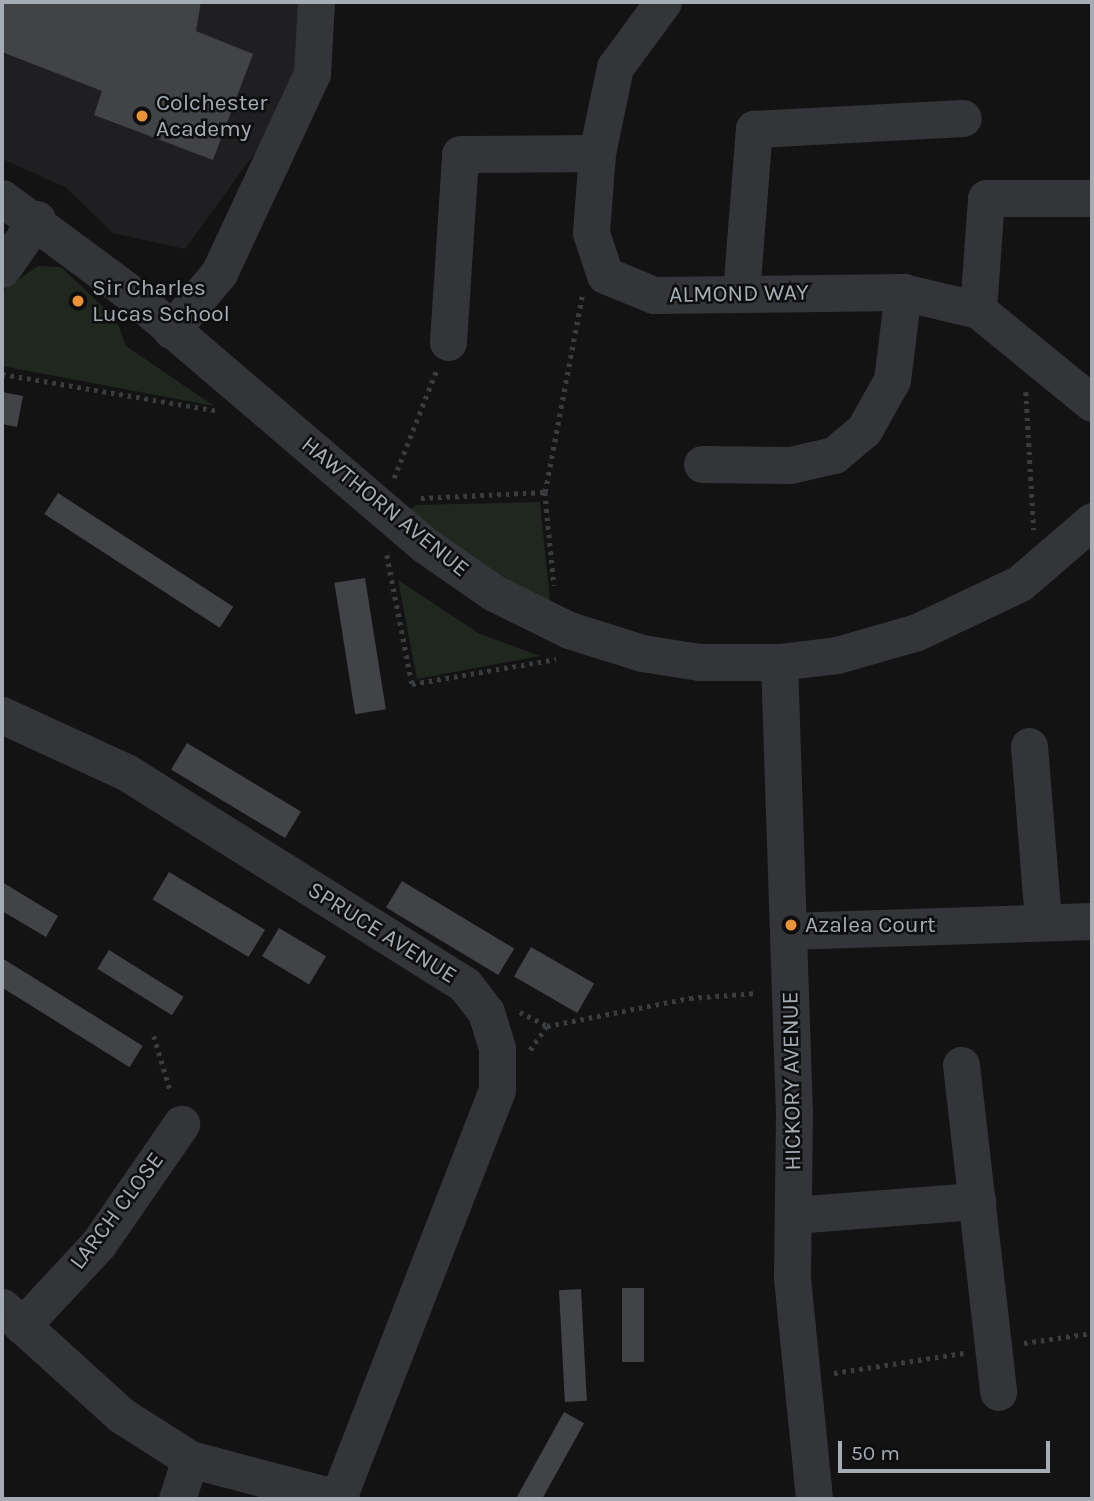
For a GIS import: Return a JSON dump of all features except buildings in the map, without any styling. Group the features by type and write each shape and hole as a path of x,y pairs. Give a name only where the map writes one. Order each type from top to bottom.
{"street":[{"path":"171,330 219,273 312,74 316,2"},
{"name":"ALMOND WAY","path":"663,2 615,67 597,153 591,233 605,275 654,295 903,292 978,310 1023,342 1092,403"},
{"path":"741,293 754,129 963,118"},
{"path":"447,342 460,154 597,153"},
{"name":"HAWTHORN AVENUE","path":"2,198 37,219 379,502 495,593 557,624 592,636 699,662 779,662 837,655 916,632 974,609 1037,569 1092,521"},
{"path":"978,310 986,198 1092,198"},
{"path":"2,269 37,219"},
{"path":"702,464 790,465 834,455 864,430 892,380 903,292"},
{"name":"HICKORY AVENUE","path":"779,662 790,990 797,1379 814,1499"},
{"name":"SPRUCE AVENUE","path":"2,715 126,772 465,985 486,1012 497,1048 498,1090 340,1498"},
{"path":"1029,746 1043,919"},
{"path":"788,932 1043,919 1092,921"},
{"path":"961,1065 998,1392"},
{"name":"LARCH CLOSE","path":"12,1316 99,1243 181,1124"},
{"path":"793,1215 977,1201"},
{"path":"12,1316 121,1415 190,1459 340,1498"},
{"path":"177,1499 190,1459"}],"path":[{"path":"557,624 545,492 569,390 584,285"},
{"path":"447,342 379,502 412,684 582,654 592,636"},
{"path":"1023,342 1037,569"},
{"path":"2,374 216,412 247,394"},
{"path":"379,502 545,492"},
{"path":"524,1059 547,1026 690,998 790,990"},
{"path":"154,1037 181,1124"},
{"path":"797,1379 1092,1333"}],"shaded area":[{"name":"Colchester Academy","path":"2,2 316,2 312,74 185,249 113,233 65,187 2,159"},
{"path":"38,266 61,267 116,319 126,346 214,406 2,366 2,291"},
{"path":"540,502 551,609 492,580 409,511 416,505"},
{"path":"398,580 480,634 540,656 417,679"}],"place":[{"name":"Colchester Academy","path":"142,116"},
{"name":"Sir Charles Lucas School","path":"78,301"},
{"name":"Azalea Court","path":"791,925"}]}
